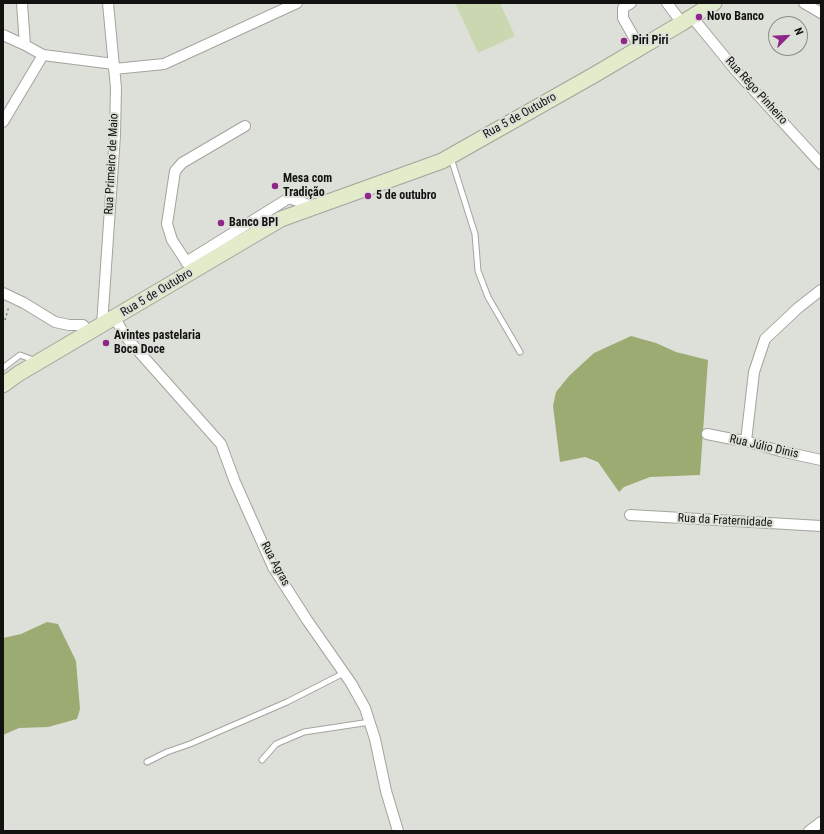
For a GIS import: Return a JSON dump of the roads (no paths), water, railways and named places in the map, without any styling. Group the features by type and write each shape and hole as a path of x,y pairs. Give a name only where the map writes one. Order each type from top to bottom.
{"street":[{"path":"22,3 25,45"},
{"name":"Rua Primeiro de Maio","path":"102,325 115,135 116,88 108,3"},
{"path":"3,35 43,55 114,67 164,64 297,3"},
{"path":"630,3 623,8 623,18 640,48"},
{"name":"Rua Rêgo Pinheiro","path":"667,3 687,20 737,72 821,164"},
{"name":"Rua 5 de Outubro","path":"3,385 18,374 102,325 189,267 281,219 442,161 594,75 713,3"},
{"path":"804,3 821,13"},
{"path":"3,122 43,55"},
{"path":"189,267 172,240 167,224 174,171 182,163 245,126"},
{"path":"746,441 754,372 765,339 798,308 821,290"},
{"path":"8,295 55,322 68,325 102,325"},
{"name":"Rua Agras","path":"102,325 125,336 221,444 235,482 273,566 351,683 365,708 375,738 386,791 398,831"},
{"name":"Rua Júlio Dinis","path":"707,434 746,441 780,451 821,460"},
{"name":"Rua da Fraternidade","path":"630,515 821,526"},
{"path":"809,831 821,822"}],"lane":[{"path":"450,156 475,234 478,272 488,297 520,352"},
{"path":"3,368 20,354 39,362"},
{"path":"147,762 167,752 190,744 287,702 344,673"},
{"path":"262,760 276,744 304,732 370,722"}],"place":[{"name":"Novo Banco","path":"699,17"},
{"name":"Piri Piri","path":"624,41"},
{"name":"Mesa com Tradição","path":"275,186"},
{"name":"5 de outubro","path":"368,196"},
{"name":"Banco BPI","path":"221,223"},
{"name":"Avintes pastelaria Boca Doce","path":"106,343"}]}
